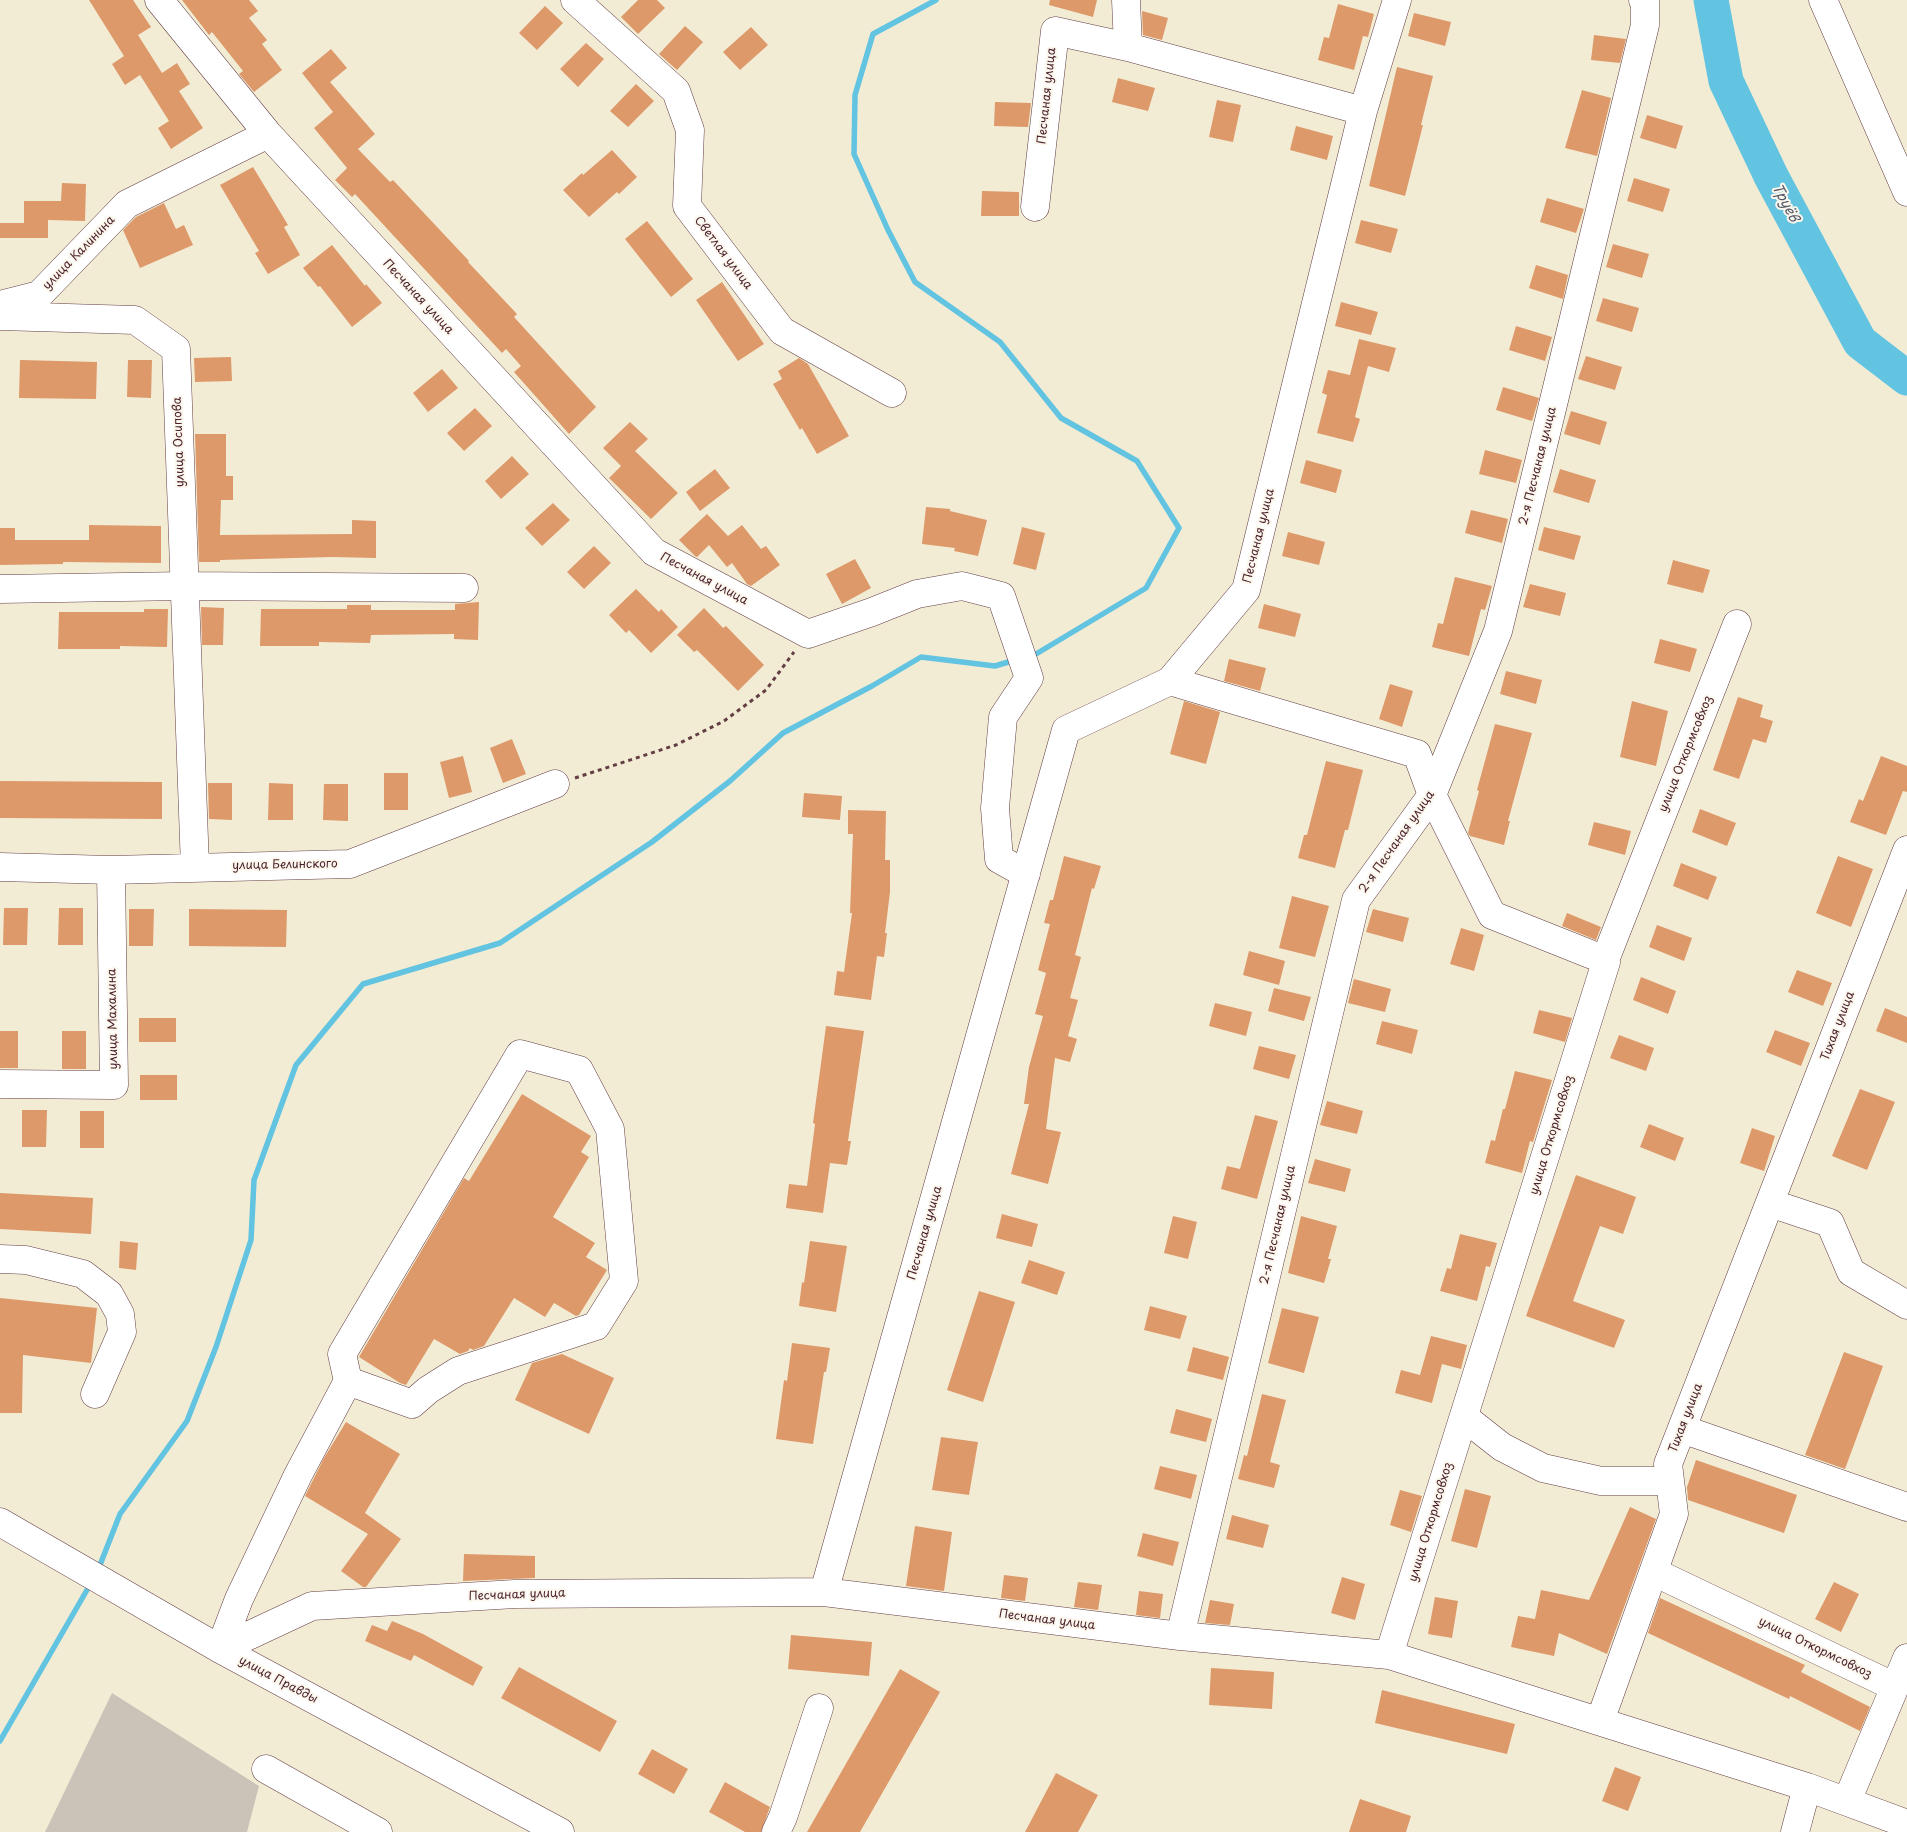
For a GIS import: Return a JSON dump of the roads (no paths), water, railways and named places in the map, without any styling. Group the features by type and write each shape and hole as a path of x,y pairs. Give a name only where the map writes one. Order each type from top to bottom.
{"street":[{"name":"Песчаная улица","path":"159,0 268,134 654,552 808,634 917,594 962,586 1001,596 1029,678 1003,718 995,808 999,859 1026,874"},
{"name":"Светлая улица","path":"575,0 676,91 690,130 687,206 782,331 892,393"},
{"path":"1126,0 1128,47"},
{"name":"Песчаная улица","path":"824,1592 1066,730 1170,681 1246,590 1363,111 1397,0"},
{"path":"1823,0 1907,192"},
{"name":"2-я Песчаная улица","path":"1180,1636 1356,900 1432,795 1498,631 1644,13"},
{"name":"Песчаная улица","path":"1035,207 1055,30 1128,47 1363,111"},
{"name":"улица Калинина","path":"0,305 39,295 126,204 268,134"},
{"name":"улица Осипова","path":"0,316 135,320 176,349 195,867"},
{"path":"0,589 185,586 464,588"},
{"name":"улица Откормсовхоз","path":"1389,1655 1606,962 1605,960 1738,624"},
{"path":"1170,681 1417,754 1432,795 1492,915 1605,960"},
{"name":"улица Белинского","path":"0,867 111,870 350,864 555,784"},
{"name":"Тихая улица","path":"1600,1721 1674,1514 1668,1464 1907,850"},
{"name":"улица Махалина","path":"0,1084 114,1085 111,870"},
{"path":"220,1649 243,1590 298,1475 348,1381 342,1354 520,1054 579,1070 610,1129 624,1281 596,1326 458,1372 428,1390 412,1404 348,1381"},
{"path":"1770,1203 1830,1223 1851,1272 1907,1305"},
{"path":"0,1259 26,1260 83,1274 109,1294 120,1314 122,1332 95,1394"},
{"path":"1464,1417 1502,1447 1543,1468 1601,1481 1670,1481"},
{"path":"1682,1429 1907,1507"},
{"name":"улица Правды","path":"0,1522 220,1649 560,1832"},
{"name":"улица Откормсовхоз","path":"1654,1572 1895,1687"},
{"name":"Песчаная улица","path":"220,1649 312,1606 515,1594 824,1592 1180,1636"},
{"path":"1180,1636 1389,1655 1807,1787 1907,1824"},
{"path":"1847,1801 1907,1658"},
{"path":"776,1832 783,1817 819,1708"},
{"path":"266,1769 378,1832"},
{"path":"1796,1832 1807,1787"}],"waterway":[{"path":"936,0 873,34 855,95 854,154 888,230 915,282 1000,342 1061,418 1137,461 1179,528 1146,588 1036,654 1028,656"},
{"name":"Труёв","path":"1711,0 1726,81 1771,176 1860,342 1907,378"},
{"path":"98,1570 120,1514 187,1421 216,1347 251,1240 254,1180 296,1065 363,984 500,943 652,842 730,781 783,733 872,686 921,657 995,666 1015,660"},
{"path":"0,1741 91,1583"}]}
